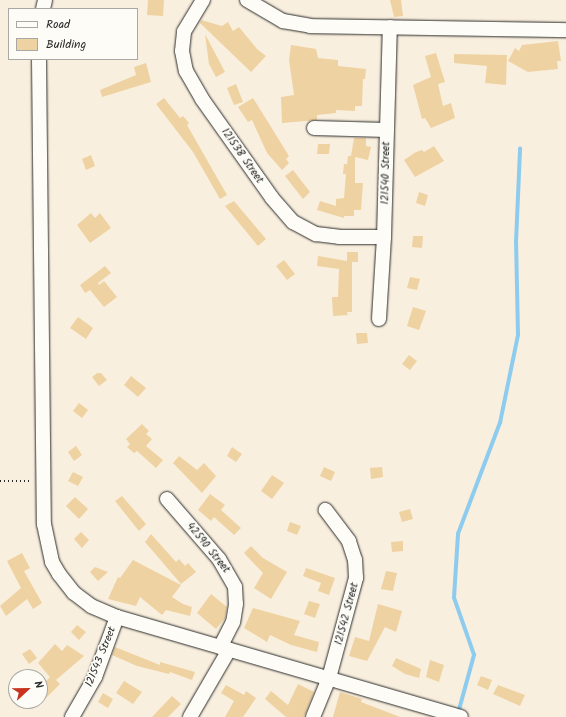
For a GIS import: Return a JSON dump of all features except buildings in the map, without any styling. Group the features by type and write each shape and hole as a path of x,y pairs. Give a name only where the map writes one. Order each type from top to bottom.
{"street":[{"name":"121538 Street","path":"203,0 184,32 182,51 186,71 202,99 272,198 293,222 316,234 339,237 384,237"},
{"path":"246,0 271,16 294,24 566,30"},
{"name":"121540 Street","path":"379,319 384,237 390,27"},
{"path":"40,60 44,524 52,562 74,593 91,606 117,617 329,678 427,713 461,717"},
{"path":"314,128 387,130"},
{"name":"42590 Street","path":"167,498 219,559 235,586 235,612 224,648 190,717"},
{"name":"121542 Street","path":"313,717 329,678 357,570 349,541 326,510"},
{"name":"121543 Street","path":"72,717 95,677 117,617"}],"path":[{"path":"0,481 44,481"}],"waterway":[{"path":"459,710 474,655 454,598 458,534 500,423 518,335 516,242 520,149"}]}
